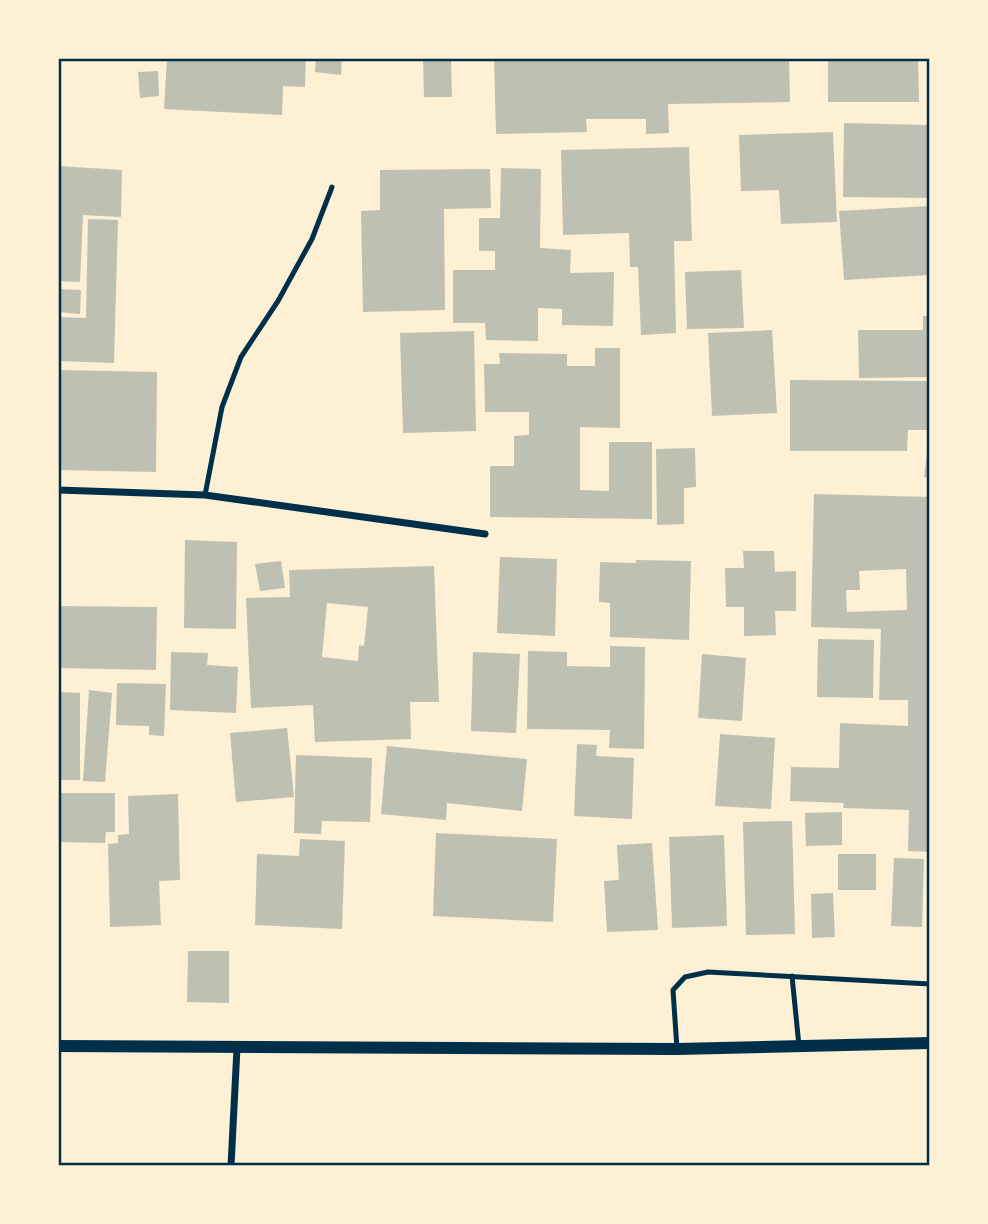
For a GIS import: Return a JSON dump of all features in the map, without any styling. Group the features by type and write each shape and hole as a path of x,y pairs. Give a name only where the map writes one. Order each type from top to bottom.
{"street":[{"path":"58,490 205,495 485,534"},
{"path":"58,1046 677,1049 930,1043"},
{"path":"231,1166 237,1048"}],"lane":[{"path":"205,495 222,407 241,357 278,301 312,239 332,187"},
{"path":"677,1049 673,990 685,977 708,972 930,984"},
{"path":"792,976 799,1048"}],"building":[{"path":"167,58 306,58 305,87 283,86 282,115 164,109"},
{"path":"316,58 342,58 341,75 315,72"},
{"path":"423,58 451,58 452,97 424,97"},
{"path":"494,58 789,58 790,102 668,104 669,133 646,134 646,119 586,119 587,132 496,134"},
{"path":"828,58 918,58 919,102 828,102"},
{"path":"927,58 930,58 930,198 843,197 844,123 927,125"},
{"path":"158,71 159,96 140,98 138,72"},
{"path":"833,132 837,222 781,224 779,190 741,191 739,135"},
{"path":"689,147 692,241 674,241 676,333 641,335 638,267 630,267 629,233 563,235 561,150"},
{"path":"58,166 122,170 121,217 83,215 80,282 58,281"},
{"path":"501,168 541,169 540,248 571,250 570,273 614,272 613,326 562,325 562,309 538,308 538,341 486,340 485,323 453,323 453,270 495,270 495,251 479,251 479,218 500,218"},
{"path":"490,169 491,208 444,209 445,310 363,312 361,211 380,210 380,170"},
{"path":"930,206 930,275 844,280 839,211"},
{"path":"88,219 118,220 114,363 58,361 58,317 86,318"},
{"path":"741,270 744,328 687,329 685,272"},
{"path":"58,289 81,290 80,314 58,312"},
{"path":"923,316 930,316 930,377 859,378 858,330 923,330"},
{"path":"772,330 777,413 712,416 708,333"},
{"path":"474,331 476,431 403,433 400,333"},
{"path":"595,348 620,348 620,428 580,427 580,490 609,491 609,442 652,442 652,519 490,517 490,466 514,466 514,436 529,435 529,412 485,412 484,364 500,364 499,353 567,354 567,366 595,366"},
{"path":"58,370 157,372 156,472 58,470"},
{"path":"790,380 930,381 930,430 908,430 907,451 790,451"},
{"path":"930,438 930,478 924,477"},
{"path":"695,448 696,487 684,488 684,524 657,525 656,449"},
{"path":"814,494 930,497 930,852 908,851 909,810 843,808 844,803 790,801 791,767 839,768 840,723 908,726 908,700 879,700 881,629 811,627","holes":["906,569 907,610 847,612 846,590 860,590 859,571"]},
{"path":"185,540 237,542 236,629 184,628"},
{"path":"743,551 774,551 775,572 796,571 796,611 775,611 776,635 744,636 744,607 726,607 725,568 744,568"},
{"path":"500,557 557,559 555,636 497,633"},
{"path":"636,560 691,561 689,640 610,637 610,603 599,602 600,562 636,563"},
{"path":"281,561 285,588 260,591 255,564"},
{"path":"434,566 439,702 410,702 411,739 315,742 313,705 251,708 246,598 290,597 289,570","holes":["327,603 368,607 364,646 359,645 358,661 322,657"]},
{"path":"58,606 157,607 156,670 58,668"},
{"path":"818,639 874,640 873,698 817,697"},
{"path":"610,646 645,647 644,749 609,748 610,730 527,729 528,651 567,652 567,666 610,667"},
{"path":"171,652 208,653 207,665 238,667 236,713 170,710"},
{"path":"473,652 520,654 516,733 471,731"},
{"path":"702,654 746,658 742,721 698,718"},
{"path":"117,683 166,684 164,736 149,735 149,726 116,725"},
{"path":"89,690 112,693 105,782 83,781"},
{"path":"58,692 80,693 80,780 58,780"},
{"path":"287,728 294,797 236,802 230,733"},
{"path":"720,734 775,738 771,809 715,806"},
{"path":"577,744 597,745 596,756 634,758 632,819 574,816"},
{"path":"387,746 527,759 522,811 447,803 446,820 381,814"},
{"path":"296,755 372,758 370,822 322,821 321,834 294,833"},
{"path":"58,793 115,793 115,832 106,832 105,843 58,842"},
{"path":"178,794 180,880 159,881 161,925 110,927 108,844 118,843 118,835 129,834 128,796"},
{"path":"842,812 842,845 806,846 805,813"},
{"path":"792,821 795,934 746,935 743,822"},
{"path":"436,833 557,839 553,922 433,916"},
{"path":"724,835 727,926 672,928 669,837"},
{"path":"300,839 345,841 342,929 255,925 257,854 299,856"},
{"path":"652,843 658,930 607,932 604,881 619,880 617,845"},
{"path":"838,854 876,854 876,890 838,890"},
{"path":"894,858 924,859 922,927 891,926"},
{"path":"833,893 835,937 812,938 811,894"},
{"path":"188,951 229,951 229,1003 187,1002"}]}
